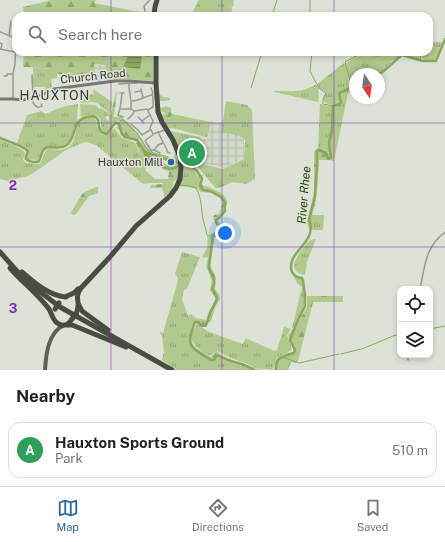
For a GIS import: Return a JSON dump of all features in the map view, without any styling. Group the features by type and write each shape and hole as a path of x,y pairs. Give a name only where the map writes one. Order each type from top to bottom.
{"highway":[{"path":"154,12 155,1"},
{"path":"53,318 55,309 62,298 76,292 88,277 110,258 136,226 172,193 179,181 181,164 179,154 173,142 163,129 158,109 156,56"},
{"path":"1,255 46,290 57,295 73,297 82,311 143,353"},
{"path":"1,255 11,270 48,308 53,318 59,324 74,326 88,331 134,351"},
{"path":"1,255 28,284 53,304 80,321 168,370"},
{"path":"1,255 30,284 60,307 172,370"},
{"path":"65,325 76,314 78,308 77,296 79,291 97,270"}],"main road":[{"path":"44,370 46,348 55,326 53,318"},
{"path":"44,370 52,338 58,328 65,325"}],"street":[{"path":"145,10 144,6 155,1"},
{"path":"9,35 11,21"},
{"path":"0,32 12,36"},
{"path":"1,43 1,49 12,52"},
{"path":"14,99 13,74 15,56"},
{"path":"4,76 7,76 7,73 13,74"},
{"path":"32,75 32,102 33,105 38,107 42,106 41,104"},
{"name":"Church Road","path":"0,99 21,100 40,96 54,89 115,81 156,82"},
{"path":"119,84 129,82 138,83"},
{"path":"129,82 129,91 132,101 131,109"},
{"path":"120,109 131,109 134,111 148,110 153,107 153,96 150,88"},
{"path":"135,92 141,90 143,98"},
{"path":"122,93 118,115 124,117"},
{"path":"132,101 152,95"},
{"path":"131,124 142,135 150,130 153,121 148,110"},
{"path":"128,119 134,111"},
{"path":"138,117 143,122 150,116"},
{"path":"160,153 151,150 145,140 163,129 163,143 167,152"},
{"path":"150,130 153,134"},
{"path":"154,150 158,145 163,143"},
{"path":"421,286 428,254 435,241 445,232"}],"shaded area":[{"path":"128,56 141,56 140,69 123,67"},
{"path":"94,64 105,65 106,73 113,73 113,80 96,83"},
{"path":"211,121 222,123 221,133 238,135 244,140 244,158 224,168 201,163 205,146 199,136 207,140"}],"green space":[{"path":"52,0 96,0 94,3 139,12 24,12 23,7"},
{"path":"199,0 234,0 233,7 222,4 232,7 231,12 193,12"},
{"path":"433,42 440,42 442,43 435,61 424,60 421,56 433,56"},
{"path":"24,56 153,56 153,81 127,79 113,80 113,73 107,73 105,65 94,64 95,74 71,76 57,74 56,69 23,67"},
{"path":"360,56 400,56 392,61 385,69 349,68 349,78 346,64"},
{"path":"406,56 421,56 418,59"},
{"path":"344,63 349,88 338,92 341,101 340,103 332,105 326,103 323,100 326,92 319,88 317,84"},
{"path":"33,68 57,69 57,78 51,79 52,87 45,90 45,87 33,87"},
{"path":"316,84 319,89 318,102 274,92 301,90"},
{"path":"93,89 112,102 110,114 99,104 94,102 81,103 79,96 94,94"},
{"path":"349,89 334,161 330,160 332,157 328,146 330,152 328,153 325,150 318,148 320,104 326,106 338,106 342,102 340,93"},
{"path":"116,91 114,117 120,117 132,126 150,151 173,159 169,161 151,155 152,157 159,159 167,165 173,166 175,152 177,155 179,166 178,177 177,180 173,182 171,191 164,197 162,188 150,188 151,185 172,181 172,179 168,180 169,171 164,170 158,165 142,160 138,146 135,142 141,144 139,139 136,140 122,135 116,128 121,123 120,121 113,123 107,133 103,133 101,130 101,128 105,129 109,126 109,117 105,116 104,112 100,111 100,108 111,114"},
{"path":"159,94 163,97 170,98 170,100 160,101 160,108 165,106 171,108 172,114 170,119 173,124 172,128 168,129 162,115 165,113 160,111"},
{"path":"226,101 247,105 252,110 255,179 246,184 233,182 216,188 194,162 223,169 244,159 245,140 237,135 221,133"},
{"path":"78,104 78,120 68,142 59,147 45,147 38,160 27,159 26,157 29,150 17,143 27,115 41,111 46,114 54,110"},
{"path":"80,104 95,105 107,115 105,118 110,122 106,130 102,130 100,119 96,115 86,115 81,117"},
{"path":"172,114 211,122 207,138 172,128 173,125 170,119"},
{"path":"93,117 102,135 108,135 113,129 115,129 122,137 135,143 141,158 146,162 150,162 145,170 155,179 172,179 172,181 143,184 96,145 86,142 66,150 28,176 8,181 0,179 0,140 14,145 25,152 23,160 26,163 40,164 46,150 60,150 69,147 74,140 78,124 85,119"},
{"path":"169,132 200,137 204,146 201,163 183,159"},
{"path":"330,145 332,157 330,160 319,160 317,191 314,190 314,151 318,148 329,153 328,146"},
{"path":"186,166 193,170 198,177 189,183 188,187 179,186 183,167"},
{"path":"204,174 202,181 203,186 215,190 224,196 227,202 224,213 217,219 218,222 224,225 224,228 223,231 214,238 210,265 216,278 215,289 219,294 220,299 214,310 211,322 209,322 206,327 202,327 196,323 191,333 191,339 197,348 211,357 216,351 249,367 234,364 218,357 214,362 197,352 188,342 186,334 194,320 196,318 206,320 216,298 210,290 212,281 206,266 208,258 202,257 207,247 207,235 214,233 217,227 213,218 214,215 219,214 223,201 213,193 201,192 198,189 188,187 192,180"},
{"path":"98,187 98,193 89,196 76,214 73,215 71,213 83,193"},
{"path":"314,190 317,191 312,215 324,215 323,230 309,230 307,221"},
{"path":"316,239 307,262 305,274 298,273 294,265 298,255 308,242"},
{"path":"182,252 200,257 187,289 184,290 182,299 188,316 191,314 196,318 187,334 190,345 214,362 218,357 234,364 249,367 252,370 177,370 162,360 164,348 159,331 163,333 177,284 178,278 175,274"},
{"path":"294,277 303,279 305,303 292,328 302,287 297,283"},
{"path":"307,296 343,296 343,302 313,302 298,361 296,363 291,362 288,370 274,370 280,357 293,352 288,335 292,329 293,330 295,328 307,307"},
{"path":"197,324 209,332 243,344 245,339 247,339 275,351 277,350 284,327 291,329 287,335 292,349 277,358 272,370 254,368 217,351 212,355 203,352 191,339 191,335"},
{"path":"249,367 263,370 252,370"}],"waterway":[{"path":"273,12 277,0"},
{"path":"310,0 310,12"},
{"name":"River Rhee","path":"406,56 423,61 436,61 445,39"},
{"path":"251,88 261,56"},
{"path":"312,56 310,71 316,83"},
{"path":"349,77 345,62 357,56"},
{"name":"River Rhee","path":"385,70 401,56"},
{"path":"420,60 421,56"},
{"path":"317,84 320,89 326,93 323,99 323,104 333,106"},
{"name":"River Rhee","path":"276,370 276,365 279,359 294,353 295,350 290,340 305,306 303,280 302,278 294,275 291,267 293,258 308,238 310,231 311,224 309,220 315,196 317,151 319,150 326,153 328,159 331,158 329,142 331,138 333,106 340,104 341,102 339,93 349,89"},
{"path":"0,138 25,149 28,151 26,159 38,162 43,150 47,147 59,148 65,146 69,143 78,122 82,119 93,116 98,120 100,131 103,133 107,134 114,124 119,124 122,134 125,137 137,140 144,151 171,161 189,165 197,171 202,179 200,186 203,190 210,191 221,197 224,201 225,211 216,220 217,224 223,227 223,230 213,237 209,266 214,279 212,289 217,299 206,325 202,326 198,322 195,322 190,337 191,346 211,360 214,360 217,355 254,370"},
{"path":"119,124 121,120 123,120 137,133 147,149 154,153 168,157"},
{"path":"144,151 149,159 161,166 173,169 179,165 179,163"},
{"path":"180,185 196,188 207,235"},
{"path":"433,328 445,326"},
{"path":"362,349 397,335"},
{"path":"341,354 361,349"},
{"path":"282,357 299,363 339,354"}],"place":[{"name":"Hauxton Sports Ground","path":"192,153"},
{"name":"Hauxton Mill","path":"171,162"}],"district":[{"name":"HAUXTON","path":"55,95"}]}
